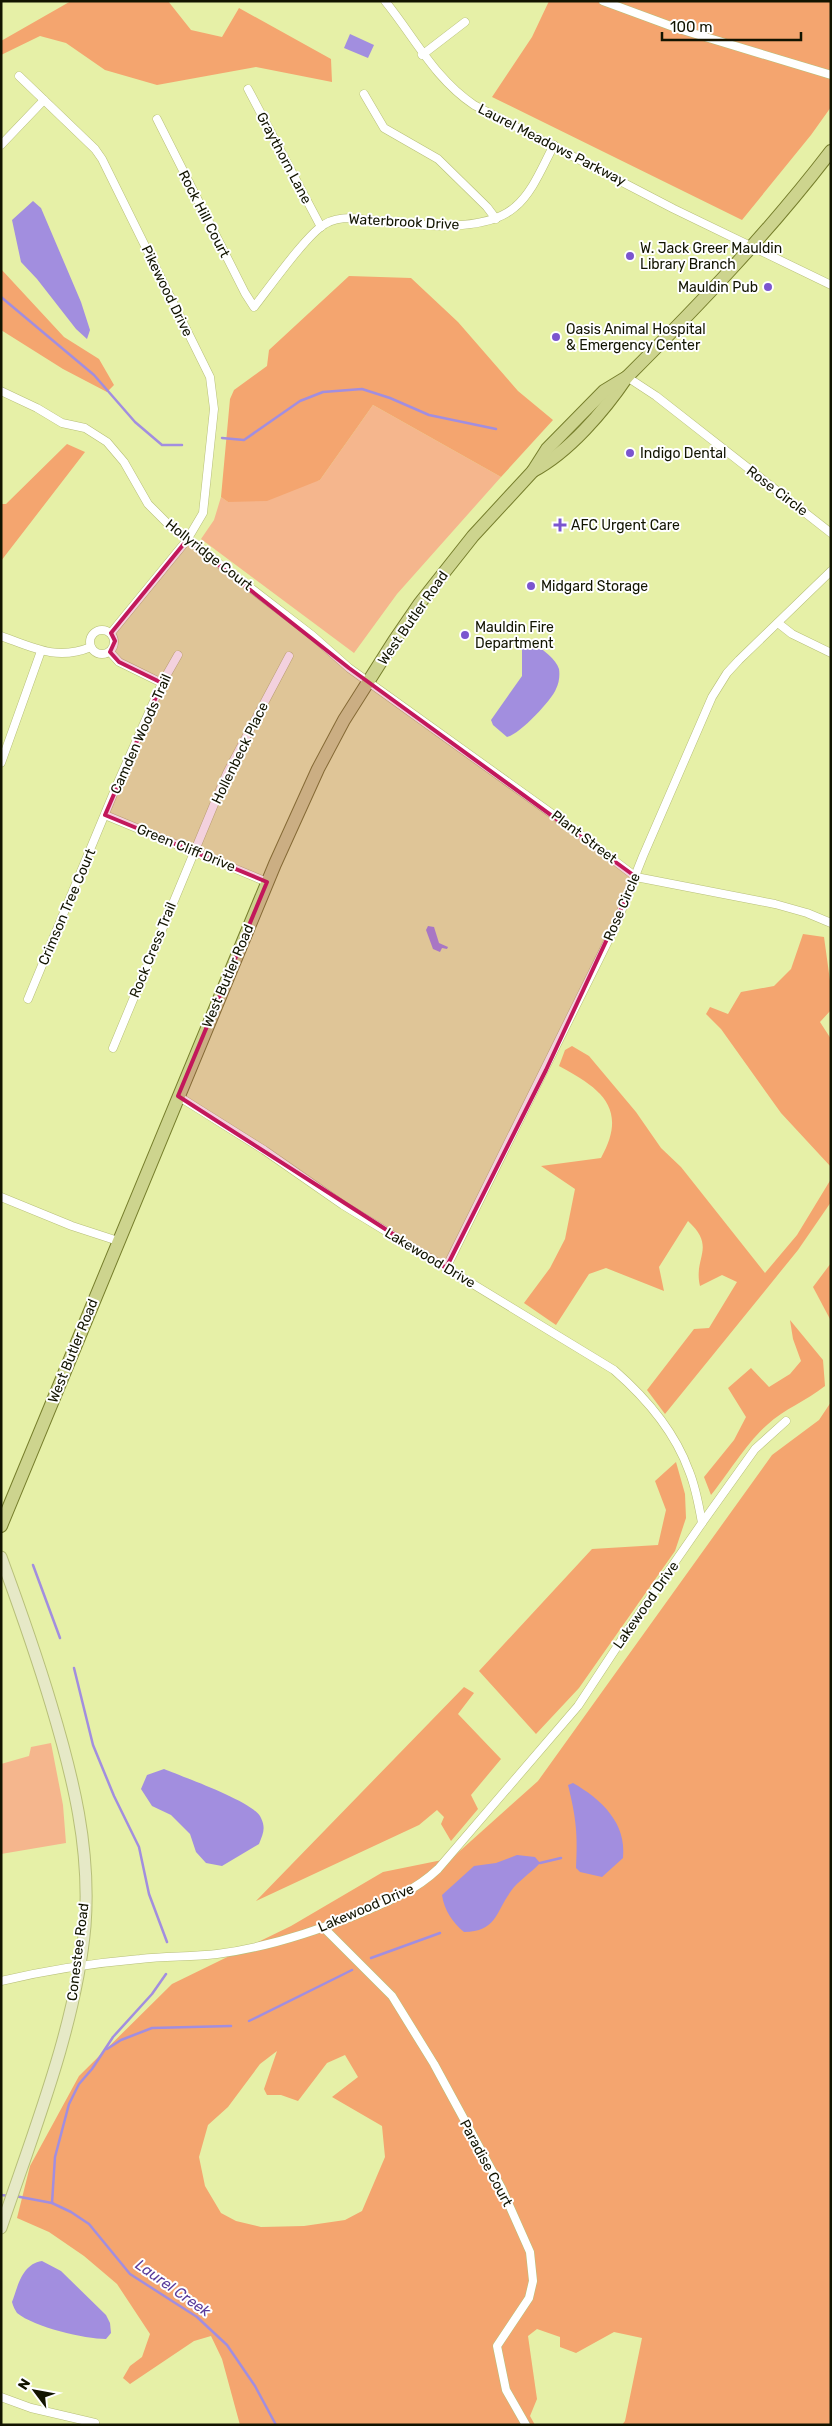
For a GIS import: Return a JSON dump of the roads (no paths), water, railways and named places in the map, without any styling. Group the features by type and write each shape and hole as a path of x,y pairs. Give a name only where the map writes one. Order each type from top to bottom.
{"main road":[{"name":"West Butler Road","path":"1,1526 267,882 318,769 344,720 394,641 446,568 533,471 547,449 604,391 627,377 754,246 795,198 831,151"},
{"name":"Conestee Road","path":"1,1557 39,1665 67,1758 78,1802 86,1891 84,1927 72,2004 62,2042 1,2228"}],"street":[{"name":"Laurel Meadows Parkway","path":"385,1 422,55 446,83 464,98 498,118 554,145 674,209 754,246 831,285"},
{"path":"603,1 679,29 831,75"},
{"path":"422,55 466,22"},
{"name":"Pikewood Drive","path":"19,76 95,149 102,159 210,376 214,409 203,513 187,540 111,634"},
{"name":"Graythorn Lane","path":"248,89 321,227"},
{"path":"364,94 384,128 438,159 496,219"},
{"path":"1,145 44,100"},
{"name":"Rock Hill Court","path":"157,119 245,293 254,307"},
{"name":"Waterbrook Drive","path":"254,307 321,227 343,218 470,226 496,219 507,214 520,202 554,145"},
{"name":"Rose Circle","path":"627,377 656,396 831,533"},
{"name":"Hollyridge Court","path":"1,392 37,408 62,423 85,428 107,442 124,462 148,504 187,540 369,682"},
{"name":"Rose Circle","path":"446,1268 546,1070 614,929 654,829 716,692 739,660 831,571"},
{"path":"778,623 792,634 831,653"},
{"path":"102,630 111,634 115,641 110,652 98,654 91,647 90,640 94,633 102,630"},
{"path":"1,636 53,654 79,652 91,647"},
{"path":"1,763 41,651"},
{"path":"110,652 120,662 162,684"},
{"name":"Camden Woods Trail","path":"105,815 162,684 178,655"},
{"name":"Hollenbeck Place","path":"194,851 227,773 289,656"},
{"name":"Plant Street","path":"369,682 569,826 636,877 775,904 807,912 831,923"},
{"name":"Green Cliff Drive","path":"105,815 267,882"},
{"name":"Crimson Tree Court","path":"28,999 105,815"},
{"name":"Rock Cress Trail","path":"113,1048 194,851"},
{"name":"Lakewood Drive","path":"1,1981 44,1971 78,1966 244,1950 324,1928 406,1893 423,1883 438,1869 578,1706 632,1624 702,1524 690,1473 680,1450 656,1414 631,1385 594,1358 343,1205 264,1150 178,1096"},
{"path":"1,1197 72,1226 118,1241"},
{"path":"702,1524 756,1449 786,1421"},
{"name":"Paradise Court","path":"324,1928 392,1996 434,2064 502,2189 530,2252 533,2281 529,2298 497,2346 506,2390 526,2425"},
{"path":"1,2397 31,2408 95,2423"}],"waterway":[{"path":"1,297 94,375 135,422 162,445 182,445"},
{"path":"222,438 244,440 300,401 323,392 362,389 390,398 429,415 496,429"},
{"path":"33,1565 60,1638"},
{"path":"74,1668 93,1745 114,1796 139,1847 149,1894 167,1942"},
{"path":"540,1863 561,1858"},
{"path":"371,1958 440,1933"},
{"path":"249,2021 352,1970"},
{"path":"52,2203 55,2157 69,2104 79,2084 92,2069 113,2037 152,1994 166,1974"},
{"path":"107,2049 121,2040 152,2028 231,2026"},
{"name":"Laurel Creek","path":"1,2195 10,2196"},
{"name":"Laurel Creek","path":"15,2196 52,2203 71,2212 89,2224 130,2274 197,2317 227,2345 255,2386 276,2425"}],"place":[{"name":"W. Jack Greer Mauldin Library Branch","path":"630,256"},
{"name":"Mauldin Pub","path":"768,287"},
{"name":"Oasis Animal Hospital & Emergency Center","path":"556,337"},
{"name":"Indigo Dental","path":"630,453"},
{"name":"AFC Urgent Care","path":"560,525"},
{"name":"Midgard Storage","path":"531,586"},
{"name":"Mauldin Fire Department","path":"465,635"}]}
